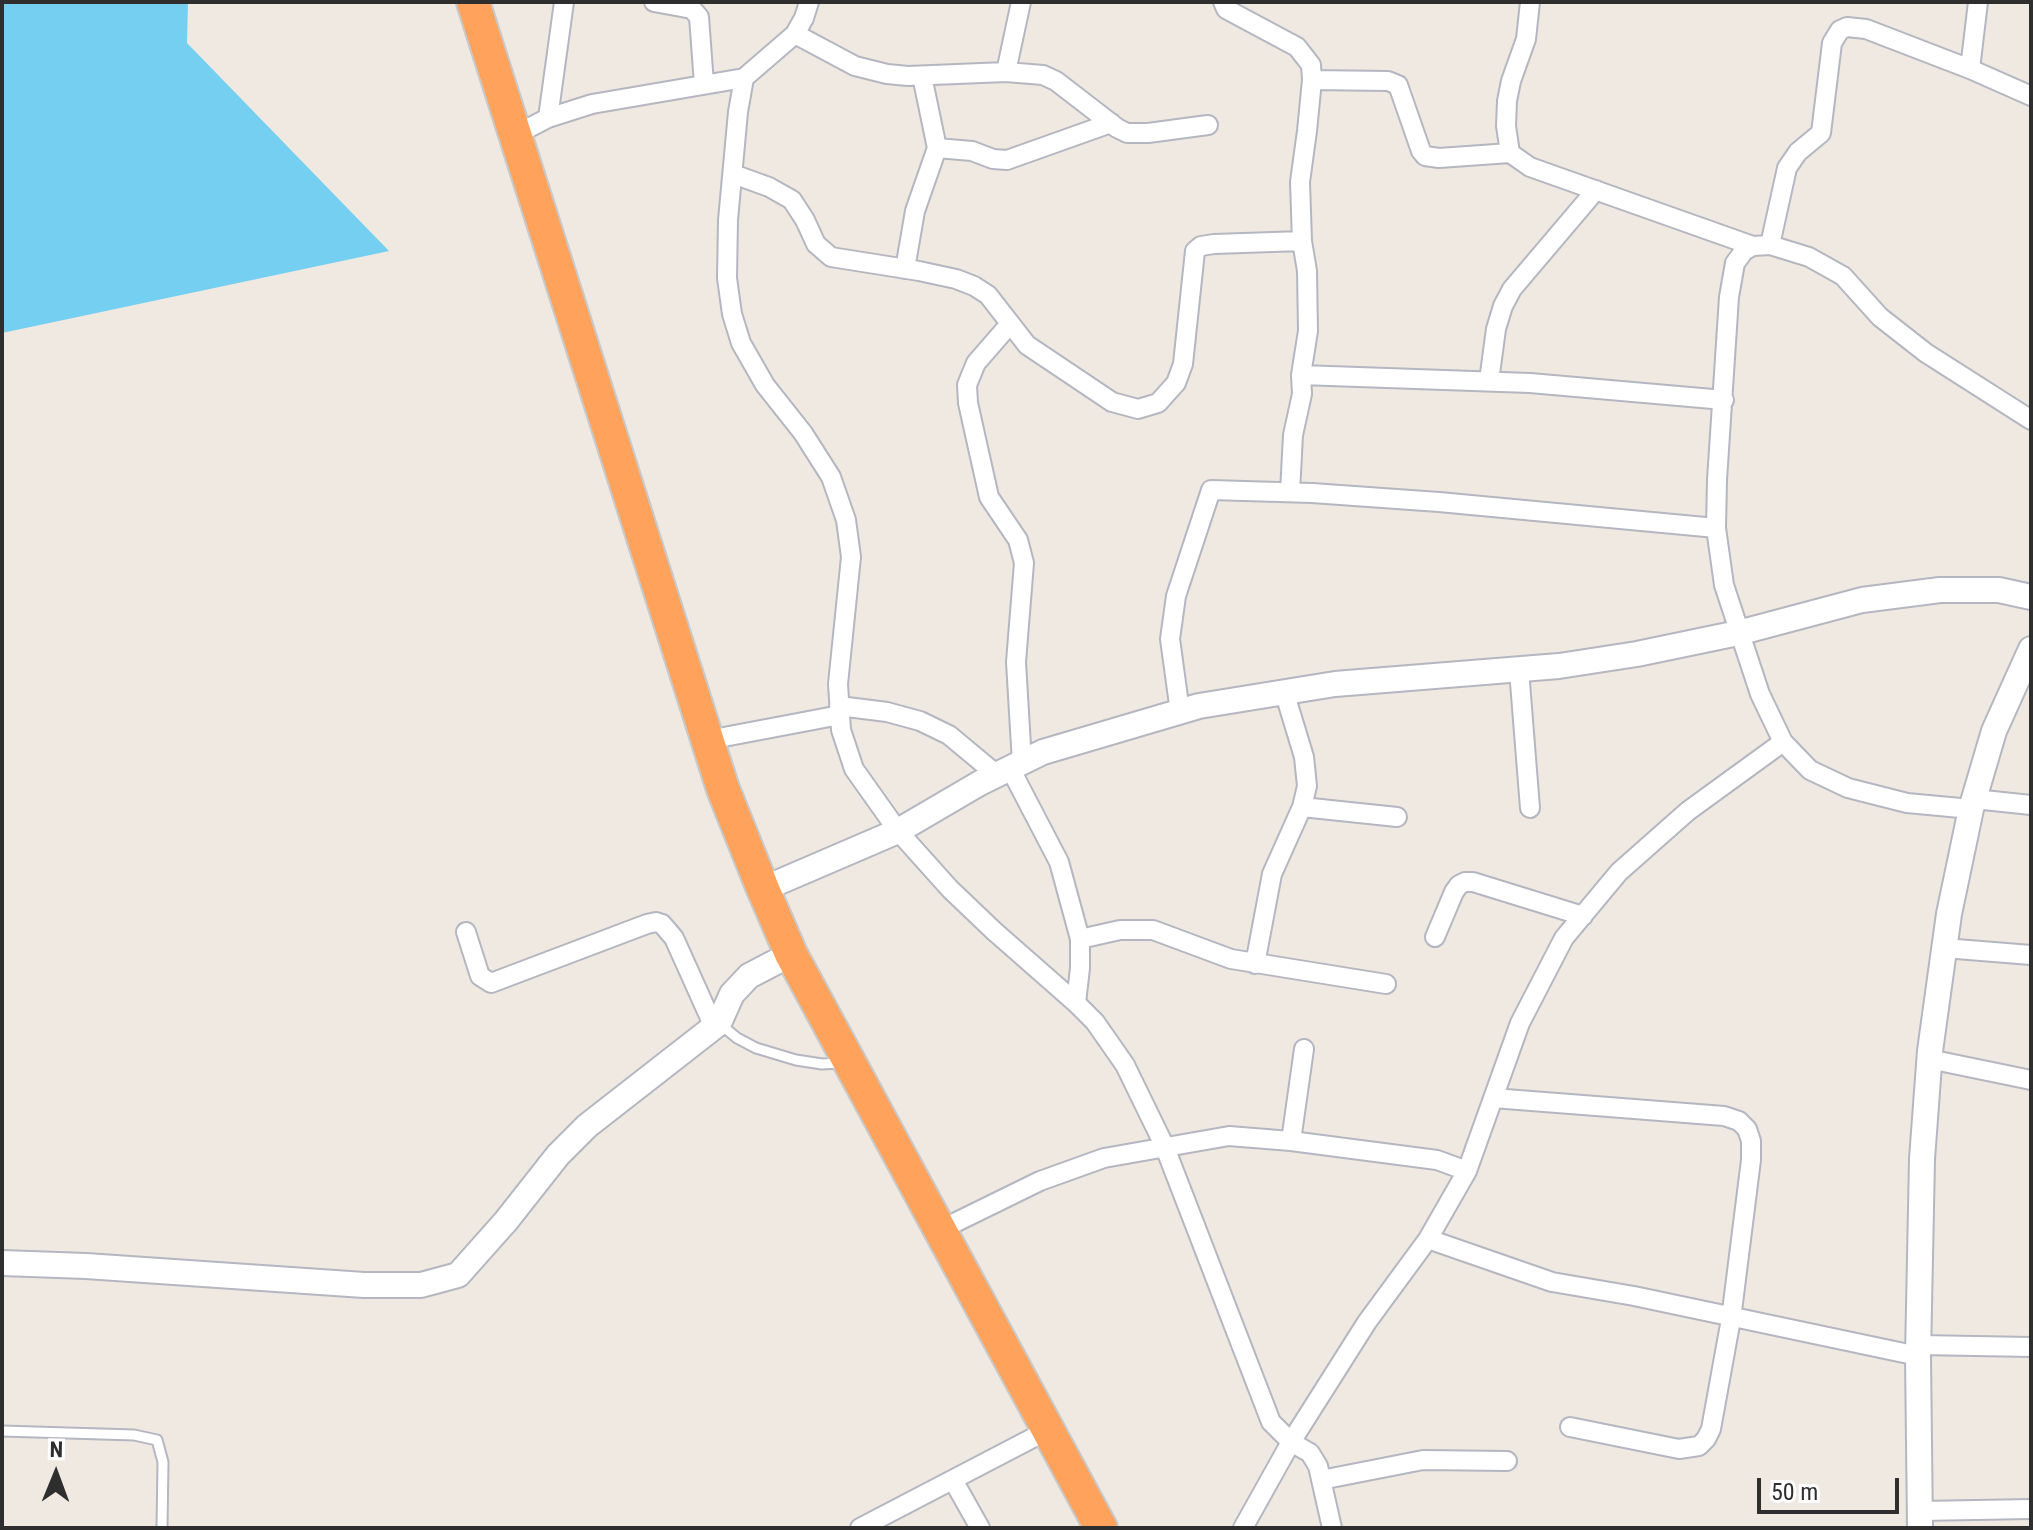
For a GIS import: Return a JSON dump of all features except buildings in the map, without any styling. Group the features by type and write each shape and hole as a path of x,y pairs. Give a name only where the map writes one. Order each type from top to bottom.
{"highway":[{"path":"473,2 723,789 763,889 791,954 1101,1528"}],"street":[{"path":"548,118 564,2"},
{"path":"654,2 692,9 699,17 704,84"},
{"path":"515,135 548,118 592,104 744,78 795,34 809,2"},
{"path":"1006,72 1021,2"},
{"path":"1223,2 1226,9 1297,47 1311,65 1300,182 1308,331 1301,375 1302,394 1293,435 1290,492"},
{"path":"1510,153 1506,126 1507,101 1526,39 1530,2"},
{"path":"1970,69 1978,2"},
{"path":"1762,246 1787,168 1798,152 1821,133 1832,43 1840,30 1847,27 1866,29 2031,96"},
{"path":"795,34 855,66 887,74 1035,74 1056,81 1127,133 1208,125"},
{"path":"905,269 915,211 937,148 922,76"},
{"path":"744,78 728,220 727,278 732,314 741,343 765,385 803,433 831,477 846,520 851,557 838,684 841,730 854,769 898,831 950,889 1095,1022 1125,1065 1164,1145 1271,1422 1291,1442 1310,1453 1318,1466 1332,1528"},
{"path":"1312,80 1388,81 1398,85 1421,151 1431,158 1510,153 1530,167 1596,190 1762,246 1809,257 1843,276 1880,317 1926,353 2031,420"},
{"path":"937,148 972,151 993,159 1007,160 1111,123"},
{"path":"733,174 769,187 792,200 816,244 831,257 956,279 974,286 988,295 1027,345 1112,402 1126,407 1149,407 1158,403 1176,383 1183,364 1195,251 1201,246 1214,244 1302,241"},
{"path":"1489,381 1496,329 1512,289 1596,190"},
{"path":"1762,246 1744,251 1735,263 1729,297 1716,528 1724,585 1738,633 1760,694 1783,742 1810,770 1848,788 1907,803 2031,805"},
{"path":"1009,325 976,363 967,385 968,403 989,497 1018,540 1024,563 1010,769 1059,862 1080,939 1076,1003"},
{"path":"1301,375 1489,381 1724,400"},
{"path":"1180,712 1170,639 1176,596 1211,490 1439,502 1716,528"},
{"path":"763,889 898,831 1043,752 1180,712 1335,684 1519,670 1637,654 1738,633 1862,600 1924,592 1999,590 2031,597"},
{"path":"2031,649 1994,731 1973,804 1944,948 1929,1059 1922,1159 1918,1350 1920,1520 2031,1509"},
{"path":"1519,670 1530,808"},
{"path":"1255,964 1272,874 1302,807 1307,786 1305,765 1284,691"},
{"path":"708,740 840,711 887,712 920,721 1010,769"},
{"path":"1243,1528 1291,1442 1367,1322 1428,1239 1467,1171 1520,1023 1564,938 1619,872 1688,811 1783,742"},
{"path":"1302,807 1397,817"},
{"path":"1435,937 1454,892 1465,882 1583,916"},
{"path":"466,932 480,976 491,983 647,924 662,924 674,938 716,1025"},
{"path":"1080,939 1120,930 1153,930 1212,954 1255,964 1386,984"},
{"path":"1944,948 2031,955"},
{"path":"2,1263 364,1285 421,1285 458,1275 577,1135 716,1025 732,994 749,976 791,954"},
{"path":"1291,1141 1304,1049"},
{"path":"1929,1059 2031,1080"},
{"path":"1493,1098 1724,1116 1739,1121 1747,1129 1751,1141 1731,1319 1711,1429 1706,1439 1699,1446 1679,1449 1570,1427"},
{"path":"940,1230 1040,1181 1104,1158 1164,1145 1229,1136 1437,1160 1467,1171"},
{"path":"1428,1239 1552,1282 1634,1296 1731,1319 1918,1350 2031,1347"},
{"path":"860,1528 895,1520 953,1480 1048,1430"},
{"path":"1321,1480 1423,1460 1507,1461"},
{"path":"953,1480 980,1528"}],"lane":[{"path":"716,1025 756,1048 822,1064 849,1062"},
{"path":"2,1431 134,1435 157,1440 162,1448 163,1462 162,1528"}],"water":[{"path":"2,2 188,2 187,43 389,251 2,333"}]}
